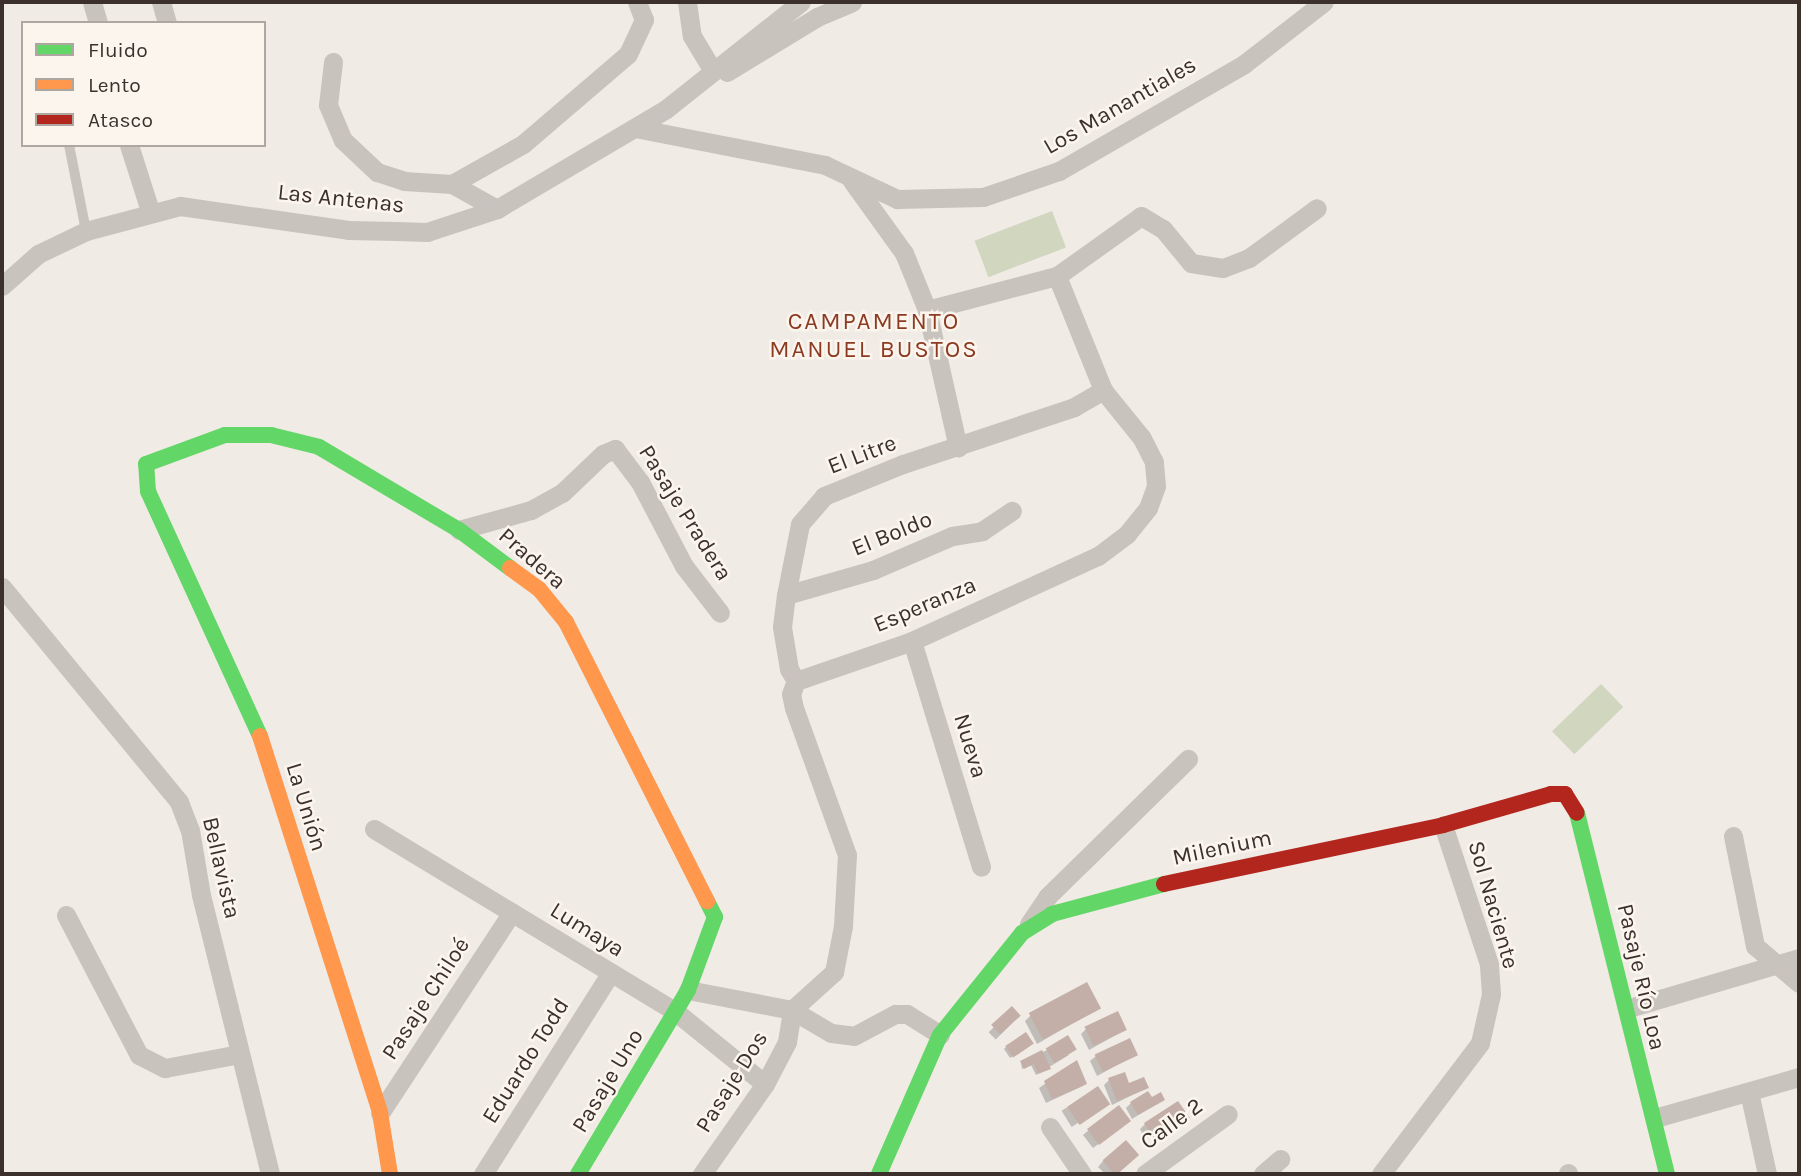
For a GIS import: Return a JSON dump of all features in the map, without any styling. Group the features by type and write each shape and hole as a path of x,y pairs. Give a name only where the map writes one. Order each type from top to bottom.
{"street":[{"path":"92,2 97,21"},
{"path":"162,2 167,21"},
{"path":"453,184 523,144 628,54 644,20 636,2"},
{"path":"687,2 692,36 713,71"},
{"name":"Las Antenas","path":"666,109 801,2"},
{"name":"Las Antenas","path":"2,286 38,254 86,231 150,211 180,206 348,229 428,232 497,209 817,18 852,2"},
{"name":"Los Manantiales","path":"635,128 825,165 852,181 897,199 983,197 1059,171 1244,64 1324,2"},
{"path":"333,62 328,105 343,140 377,172 404,181 453,184 497,209"},
{"path":"130,147 150,211"},
{"path":"852,181 904,253 927,310 958,448"},
{"path":"927,310 1057,276 1141,216 1163,229 1191,263 1223,268 1249,258 1317,208"},
{"name":"Esperanza","path":"796,681 912,641 1098,556 1128,534 1149,508 1156,486 1154,463 1141,437 1102,390 1057,276"},
{"name":"El Litre","path":"796,681 789,669 782,627 786,596 800,524 824,496 903,464 958,448 1074,407 1102,390"},
{"name":"Pradera","path":"146,464 225,435 271,435 319,447 459,530 539,589 566,622 715,917 688,990 676,1012"},
{"name":"Pasaje Pradera","path":"459,530 531,510 562,493 603,454 615,449 640,482 684,566 720,613"},
{"name":"La Unión","path":"146,464 148,491 263,742 380,1113 390,1174"},
{"name":"El Boldo","path":"786,596 873,570 952,536 982,531 1012,510"},
{"name":"Bellavista","path":"2,587 179,802 190,830 239,1054 270,1174"},
{"name":"Nueva","path":"912,641 981,867"},
{"path":"792,1010 834,972 843,926 847,855 794,708 791,694 796,681"},
{"path":"1022,933 1048,896 1188,759"},
{"name":"Milenium","path":"879,1174 940,1035 987,971 1022,933 1052,914 1127,892 1443,825 1551,794 1565,794"},
{"name":"Pasaje Río Loa","path":"1565,794 1574,803 1629,1009 1630,1038 1655,1118 1668,1174"},
{"name":"Sol Naciente","path":"1381,1174 1480,1043 1492,995 1489,964 1443,825"},
{"name":"Lumaya","path":"374,830 676,1012 765,1084"},
{"path":"1733,836 1748,926 1755,946 1799,983"},
{"name":"Pasaje Chiloé","path":"380,1113 512,912"},
{"path":"66,915 139,1055 165,1068 239,1054"},
{"path":"1629,1009 1799,958"},
{"name":"Eduardo Todd","path":"484,1174 610,974"},
{"path":"688,990 792,1010 831,1033 855,1036 895,1014 906,1014 940,1035"},
{"name":"Pasaje Dos","path":"702,1174 765,1084 788,1042 792,1010"},
{"name":"Pasaje Uno","path":"578,1174 676,1012"},
{"path":"1655,1118 1799,1077"},
{"path":"1749,1092 1767,1174"},
{"name":"Calle 2","path":"1144,1174 1228,1114"},
{"path":"1050,1127 1082,1174"},
{"path":"1263,1174 1280,1159"}],"lane":[{"path":"69,147 86,231"}],"green space":[{"path":"1052,211 1066,247 988,277 975,241"},
{"path":"1601,684 1623,707 1574,754 1552,731"}],"building":[{"path":"1087,982 1101,1008 1043,1039 1029,1013"},
{"path":"1012,1006 1021,1016 1000,1034 991,1025"},
{"path":"1118,1011 1127,1030 1093,1046 1084,1027"},
{"path":"1026,1032 1034,1044 1013,1058 1005,1046"},
{"path":"1068,1035 1077,1050 1054,1063 1046,1048"},
{"path":"1130,1038 1138,1055 1103,1072 1095,1054"},
{"path":"1042,1050 1051,1069 1038,1074 1034,1064 1024,1069 1020,1061"},
{"path":"1077,1060 1087,1084 1052,1099 1044,1081"},
{"path":"1125,1072 1129,1083 1144,1077 1149,1088 1117,1101 1108,1078"},
{"path":"1098,1086 1110,1104 1080,1125 1067,1107"},
{"path":"1148,1091 1152,1097 1161,1092 1165,1100 1138,1115 1130,1102"},
{"path":"1178,1101 1190,1118 1161,1136 1155,1127 1149,1131 1144,1123"},
{"path":"1119,1105 1131,1121 1099,1145 1087,1129"},
{"path":"1126,1140 1139,1155 1117,1174 1103,1160"}],"traffic: fast":[{"path":"260,736 148,491 146,464 225,435 271,435 319,447 459,530 510,568"},
{"path":"1577,813 1667,1174"},
{"path":"879,1174 940,1035 1022,933 1052,914 1164,884"},
{"path":"578,1174 688,990 715,917 707,901"}],"traffic: slow":[{"path":"510,568 539,589 566,622 707,901"},
{"path":"260,736 380,1113 390,1174"}],"traffic: jam":[{"path":"1164,884 1443,825 1551,794 1565,794 1577,813"}],"district":[{"name":"CAMPAMENTO MANUEL BUSTOS","path":"874,336"}]}
